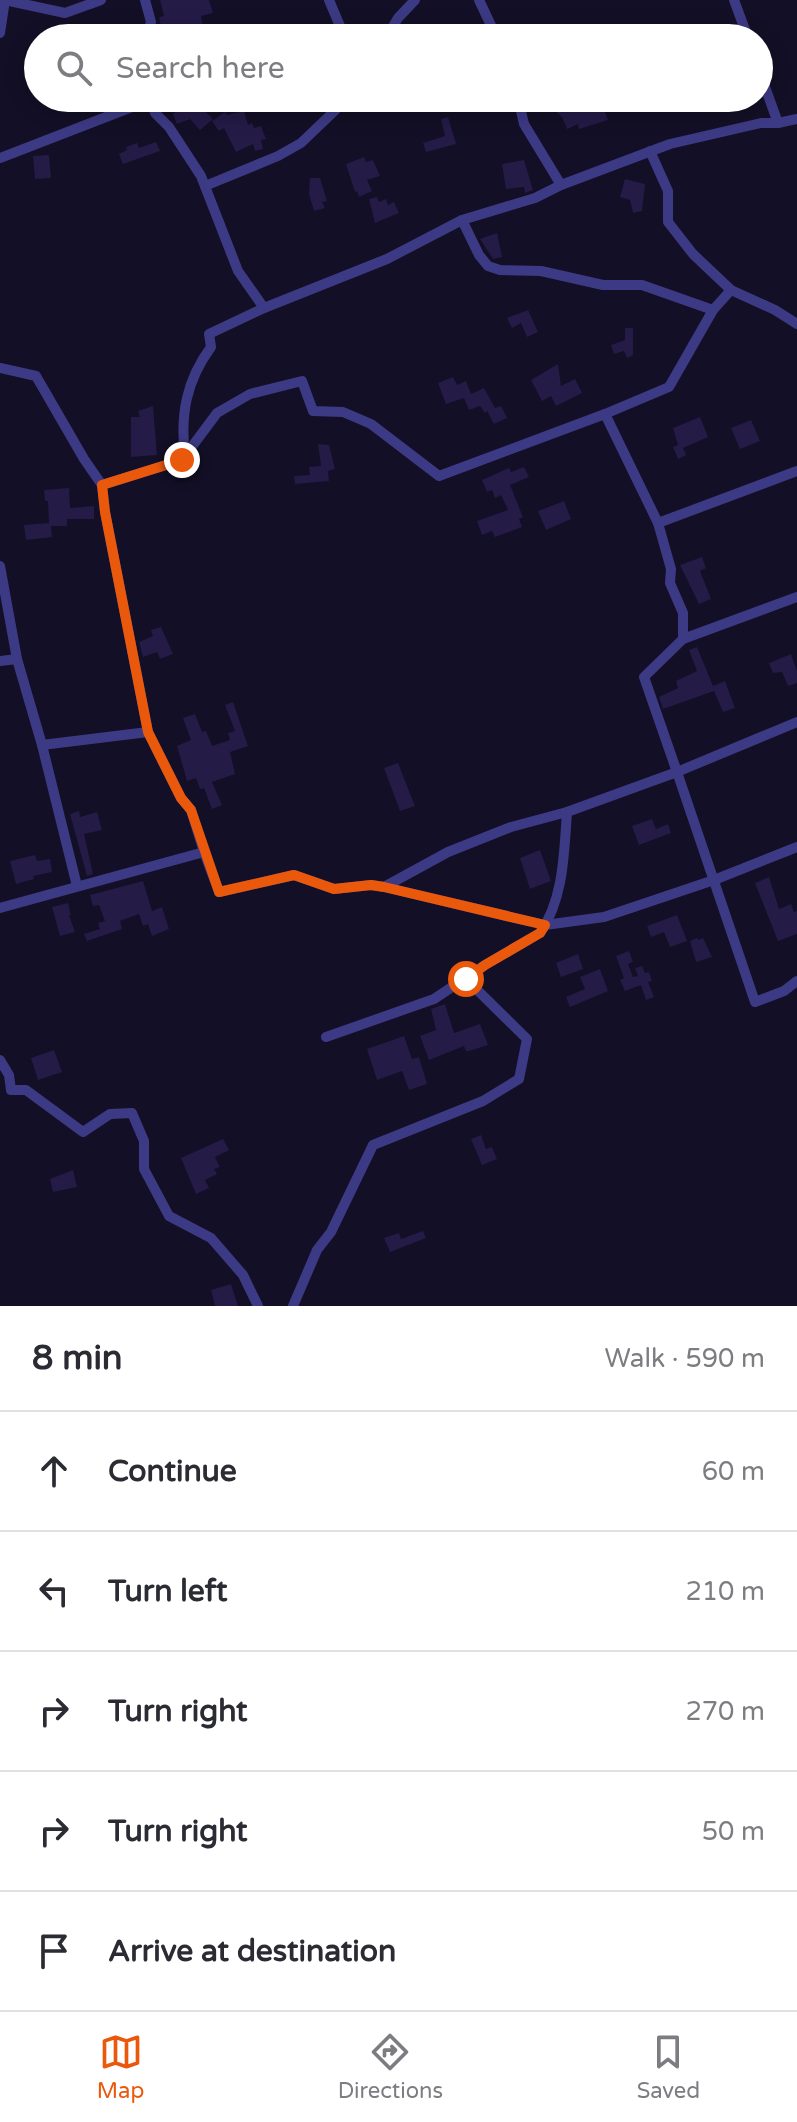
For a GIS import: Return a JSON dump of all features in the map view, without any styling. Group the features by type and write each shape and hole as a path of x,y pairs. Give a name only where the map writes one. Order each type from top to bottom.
{"street":[{"path":"0,33 5,0 65,13 101,0"},
{"path":"145,0 150,24"},
{"path":"329,0 339,24"},
{"path":"394,24 415,0"},
{"path":"479,0 490,24"},
{"path":"734,0 743,24"},
{"path":"773,109 778,123"},
{"path":"0,158 117,112"},
{"path":"155,112 169,127 205,186 238,271 264,308"},
{"path":"205,186 278,156 301,143 333,112"},
{"path":"521,112 524,124 561,185"},
{"path":"185,457 182,415 198,365 211,347 209,334 264,308 387,259 462,220 535,198 650,151 761,123 797,119"},
{"path":"650,151 668,191 668,222 693,254 731,290 797,324"},
{"path":"462,220 479,255 488,266 500,270 541,271 603,285 642,285 713,310"},
{"path":"102,485 174,464 185,457 217,413 230,404 250,394 302,381 313,411 343,412 371,424 439,476 669,387 713,310 731,290"},
{"path":"0,368 36,376 102,485 148,732 181,798 191,810 219,892 294,875 334,889 371,885 384,887 545,925 604,917 714,880 797,847"},
{"path":"605,414 658,523 671,569 670,583 683,613 683,639"},
{"path":"658,523 797,471"},
{"path":"0,566 17,659 77,886"},
{"path":"797,597 683,639 644,677 755,1002 784,991 797,981"},
{"path":"0,661 17,659"},
{"path":"384,887 448,852 511,827 567,812 677,772 797,722"},
{"path":"42,745 148,732"},
{"path":"326,1037 434,999 540,933 562,878 567,812"},
{"path":"0,908 204,852"},
{"path":"293,1306 317,1250 331,1232 373,1145 483,1101 519,1079 527,1039 466,979"},
{"path":"0,1060 9,1075 11,1090 26,1090 83,1132 110,1114 132,1113 144,1141 144,1169 169,1216 211,1238 243,1275 258,1306"}],"building":[{"path":"160,0 209,0 213,13 201,16 202,24 160,24 159,17 164,16"},
{"path":"206,112 213,119 200,130 190,119 177,124 173,114"},
{"path":"225,112 227,115 244,112 248,125 252,123 254,128 261,126 266,139 261,140 263,149 255,151 253,144 236,152 224,128 219,131 212,121"},
{"path":"556,112 605,112 608,120 579,129 578,124 567,129"},
{"path":"448,117 456,144 426,152 423,143 445,136 441,119"},
{"path":"156,142 160,151 123,164 119,154 127,150 126,147 137,143 139,148"},
{"path":"49,155 51,178 35,179 33,156"},
{"path":"364,157 366,162 373,160 380,176 367,180 372,191 359,197 346,164"},
{"path":"524,160 533,190 525,193 524,187 506,189 502,164"},
{"path":"310,178 320,178 327,201 322,202 325,208 314,211 309,194"},
{"path":"625,179 645,184 642,211 633,213 630,200 620,197"},
{"path":"377,197 379,202 386,199 388,205 394,202 399,213 375,223 369,199"},
{"path":"497,233 502,257 493,259 480,239"},
{"path":"528,310 538,332 527,337 521,323 512,328 507,318"},
{"path":"625,328 633,328 633,355 627,358 624,351 614,354 611,345 625,340"},
{"path":"558,364 561,386 575,379 582,393 556,406 551,396 542,401 531,380"},
{"path":"453,377 457,385 466,381 471,394 484,388 495,408 501,406 507,418 494,424 487,411 485,413 480,406 469,410 464,398 446,404 438,383"},
{"path":"153,406 157,455 131,457 131,417 140,417 138,411"},
{"path":"700,417 708,437 683,448 686,455 678,459 673,447 678,445 673,428"},
{"path":"751,420 760,441 740,449 731,428"},
{"path":"318,444 329,445 335,469 328,471 329,481 295,484 294,476 310,475 309,467 321,466"},
{"path":"524,467 529,477 510,485 523,517 519,519 522,527 495,537 492,531 482,535 477,521 508,510 501,495 495,498 492,490 487,492 482,480 509,468 511,472"},
{"path":"69,488 70,508 94,506 94,519 67,519 67,526 51,526 52,537 26,540 24,525 49,523 44,490"},
{"path":"564,501 571,519 546,530 538,511"},
{"path":"702,557 706,568 700,571 711,599 699,604 680,565"},
{"path":"161,627 173,654 160,659 157,652 143,657 139,642 153,636 151,630"},
{"path":"697,647 713,686 725,681 735,708 723,712 714,691 663,709 659,697 678,688 676,681 697,671 689,650"},
{"path":"791,654 797,671 797,683 788,686 782,672 773,673 769,663"},
{"path":"233,702 248,746 230,752 235,774 212,782 222,805 212,809 204,788 200,789 196,778 187,781 177,746 191,740 183,718 195,714 212,746 230,740 228,733 235,731 225,705"},
{"path":"398,763 415,806 400,811 384,768"},
{"path":"79,811 80,817 97,812 102,830 84,834 93,874 87,876 70,814"},
{"path":"652,819 656,829 668,824 671,833 639,845 632,826"},
{"path":"540,850 551,881 530,889 520,858"},
{"path":"35,855 37,861 50,859 52,872 16,884 10,861"},
{"path":"769,877 779,909 791,904 794,912 797,911 797,934 778,941 755,883"},
{"path":"143,881 152,911 162,907 169,929 152,936 148,924 143,926 139,914 120,921 122,929 87,941 84,934 100,929 98,923 105,921 99,905 93,906 90,895"},
{"path":"68,903 75,932 60,936 52,907"},
{"path":"677,915 687,941 670,947 664,932 651,937 647,926"},
{"path":"703,938 712,957 696,962 690,941"},
{"path":"629,951 633,962 628,964 633,977 638,976 635,968 642,966 645,973 649,972 652,981 648,982 654,997 646,1000 641,985 625,991 616,956"},
{"path":"578,954 583,969 561,977 556,963"},
{"path":"600,969 608,991 570,1007 566,997 585,989 580,977"},
{"path":"445,1004 454,1033 480,1024 488,1045 469,1051 464,1046 429,1060 420,1036 436,1030 431,1009"},
{"path":"404,1036 412,1059 419,1057 427,1084 409,1090 402,1071 377,1080 367,1049"},
{"path":"54,1050 62,1072 38,1080 31,1058"},
{"path":"481,1135 486,1149 492,1147 497,1159 482,1165 471,1139"},
{"path":"223,1139 229,1150 215,1157 220,1167 214,1169 217,1174 205,1180 209,1188 196,1194 181,1158"},
{"path":"73,1170 77,1187 53,1192 50,1179"},
{"path":"423,1231 426,1238 390,1252 384,1238 399,1233 401,1239"},
{"path":"231,1284 238,1306 215,1306 211,1290"}],"route":[{"path":"182,460 102,485 148,732 181,798 191,810 219,892 294,875 334,889 371,885 384,887 545,925 540,933 466,979"}]}
